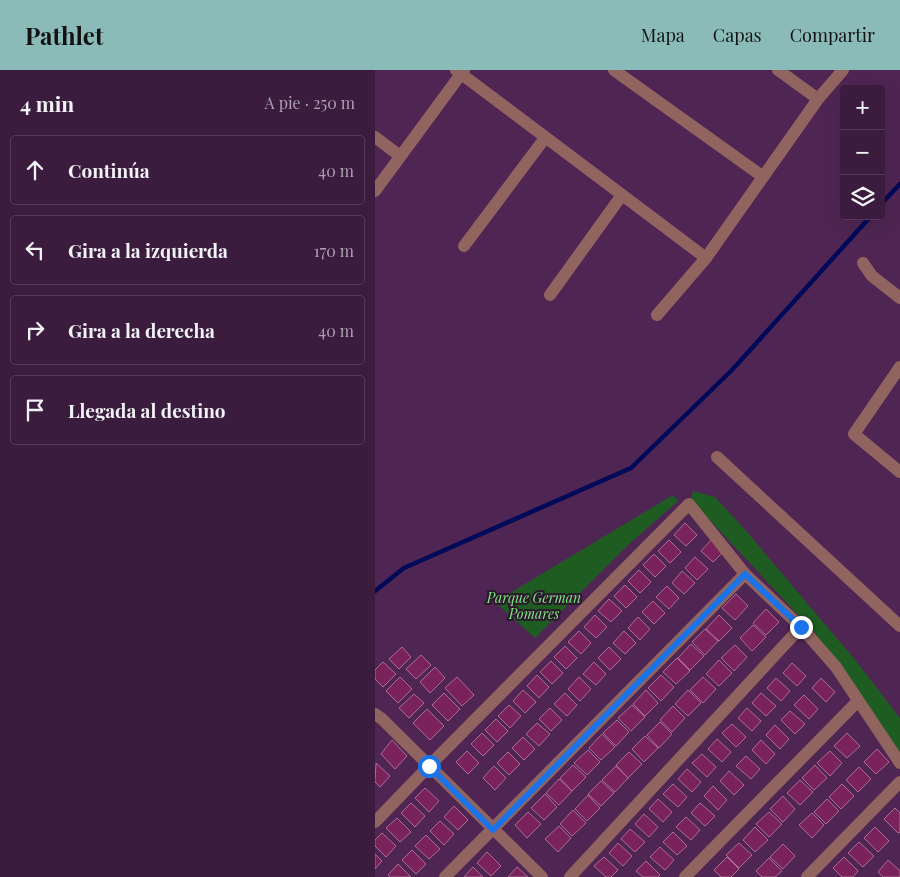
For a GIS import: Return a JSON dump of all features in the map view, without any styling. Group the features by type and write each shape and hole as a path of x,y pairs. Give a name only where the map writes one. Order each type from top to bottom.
{"street":[{"path":"614,70 762,176"},
{"path":"778,70 818,99"},
{"path":"657,314 706,258 818,99 843,70"},
{"path":"375,191 460,71 545,138 706,258"},
{"path":"375,137 400,156"},
{"path":"464,246 545,138"},
{"path":"550,295 622,195"},
{"path":"863,263 873,276 900,298"},
{"path":"900,367 854,434 900,472"},
{"path":"717,457 900,626"},
{"path":"375,822 689,504 745,574 801,627 836,667 900,763"},
{"path":"445,877 745,574"},
{"path":"570,877 801,627"},
{"path":"685,877 858,700"},
{"path":"375,714 542,877"},
{"path":"807,877 900,782"}],"green space":[{"path":"693,491 715,497 856,661 900,718 900,755 814,632 691,500"},
{"name":"Parque German Pomares","path":"673,495 678,501 627,546 535,638 495,602"}],"building":[{"path":"685,523 697,535 686,546 674,535"},
{"path":"712,539 724,551 713,562 701,551"},
{"path":"669,540 681,552 670,563 658,551"},
{"path":"654,554 666,566 655,577 643,565"},
{"path":"695,557 708,569 697,580 685,568"},
{"path":"639,570 651,582 640,593 628,581"},
{"path":"682,571 695,583 684,594 672,583"},
{"path":"625,585 637,597 626,608 614,596"},
{"path":"667,586 679,598 669,609 656,597"},
{"path":"736,594 748,606 735,620 722,608"},
{"path":"609,599 622,611 611,622 598,611"},
{"path":"653,601 665,613 654,624 642,612"},
{"path":"766,609 779,622 766,635 753,623"},
{"path":"595,615 607,627 596,638 584,627"},
{"path":"719,615 732,628 719,641 706,629"},
{"path":"638,617 650,629 640,640 628,628"},
{"path":"753,625 766,637 752,651 740,638"},
{"path":"705,629 718,641 705,655 692,642"},
{"path":"579,631 591,643 581,654 568,642"},
{"path":"624,631 636,643 625,654 613,643"},
{"path":"691,644 704,656 690,670 678,658"},
{"path":"735,645 747,657 734,671 721,658"},
{"path":"565,646 577,658 566,669 554,657"},
{"path":"402,647 411,657 399,669 389,659"},
{"path":"609,647 621,659 610,670 598,658"},
{"path":"421,655 431,665 416,679 406,669"},
{"path":"677,658 690,671 676,684 663,672"},
{"path":"719,660 732,673 719,686 706,674"},
{"path":"551,661 563,673 552,684 540,672"},
{"path":"383,662 396,674 383,687 375,679 375,670"},
{"path":"594,662 606,674 596,685 583,674"},
{"path":"792,663 806,676 797,686 783,673"},
{"path":"435,667 445,678 430,693 420,682"},
{"path":"537,675 549,687 539,698 527,686"},
{"path":"661,675 674,687 661,701 648,688"},
{"path":"400,677 412,689 398,703 386,691"},
{"path":"457,677 474,695 462,706 445,688"},
{"path":"579,677 591,689 580,701 568,689"},
{"path":"703,677 716,689 703,703 690,690"},
{"path":"776,678 790,691 781,701 767,688"},
{"path":"821,678 835,692 826,702 812,688"},
{"path":"523,690 536,702 525,713 513,701"},
{"path":"646,690 658,703 645,716 633,704"},
{"path":"688,690 701,703 688,716 675,704"},
{"path":"444,693 460,709 448,721 432,705"},
{"path":"565,693 577,705 567,716 554,704"},
{"path":"761,693 776,706 766,716 752,703"},
{"path":"414,694 424,703 409,718 399,708"},
{"path":"804,695 818,709 809,719 794,705"},
{"path":"509,705 521,716 510,728 498,716"},
{"path":"632,705 645,717 631,731 618,718"},
{"path":"673,706 685,718 672,732 660,720"},
{"path":"550,708 562,720 551,731 539,719"},
{"path":"747,708 761,721 752,731 738,718"},
{"path":"427,709 444,726 430,740 413,723"},
{"path":"790,711 805,724 795,734 781,720"},
{"path":"496,719 508,731 497,742 485,730"},
{"path":"617,720 629,732 616,746 603,733"},
{"path":"660,722 672,734 659,748 647,735"},
{"path":"537,723 550,734 539,746 526,734"},
{"path":"732,724 746,737 736,747 722,733"},
{"path":"775,725 789,739 780,749 766,735"},
{"path":"482,733 494,745 483,756 471,744"},
{"path":"847,733 860,746 847,758 834,746"},
{"path":"602,734 615,747 601,760 589,748"},
{"path":"645,736 658,748 644,762 632,749"},
{"path":"523,737 535,749 524,760 512,748"},
{"path":"717,739 731,752 722,762 708,749"},
{"path":"392,740 407,756 395,769 381,754"},
{"path":"761,740 775,754 766,764 752,750"},
{"path":"877,749 889,762 876,774 864,762"},
{"path":"588,750 600,762 587,775 574,763"},
{"path":"467,751 479,763 468,774 456,762"},
{"path":"830,751 842,763 830,776 817,763"},
{"path":"508,752 520,764 509,775 497,763"},
{"path":"629,752 642,764 628,778 616,765"},
{"path":"702,754 716,767 707,777 692,763"},
{"path":"746,756 760,769 751,779 736,766"},
{"path":"376,763 390,776 380,787 375,782"},
{"path":"573,765 586,777 572,791 560,778"},
{"path":"815,765 827,778 814,790 802,778"},
{"path":"494,766 506,778 495,790 483,778"},
{"path":"616,766 628,778 615,792 602,780"},
{"path":"859,767 871,779 858,792 846,780"},
{"path":"687,769 701,782 692,792 678,779"},
{"path":"729,771 744,785 734,795 720,781"},
{"path":"559,779 572,791 559,805 546,793"},
{"path":"800,780 813,792 800,805 787,793"},
{"path":"601,781 614,793 601,806 588,794"},
{"path":"673,784 687,797 678,807 663,794"},
{"path":"842,784 854,796 841,809 829,797"},
{"path":"713,786 727,800 718,810 704,796"},
{"path":"425,788 439,801 429,812 415,798"},
{"path":"545,794 557,807 544,820 531,808"},
{"path":"588,795 600,808 587,821 575,809"},
{"path":"783,796 795,809 783,822 770,809"},
{"path":"658,799 672,812 663,822 649,809"},
{"path":"827,799 839,811 826,824 814,812"},
{"path":"411,803 425,816 415,827 401,813"},
{"path":"700,803 715,816 705,826 691,813"},
{"path":"454,806 468,820 458,830 444,817"},
{"path":"895,808 900,813 900,832 898,833 884,819"},
{"path":"573,810 586,823 572,836 560,824"},
{"path":"528,812 541,824 527,838 515,825"},
{"path":"769,812 782,824 769,837 756,824"},
{"path":"812,813 824,825 812,838 799,825"},
{"path":"644,814 658,827 649,837 635,824"},
{"path":"686,817 700,830 691,840 676,827"},
{"path":"397,818 411,832 400,842 386,828"},
{"path":"440,821 454,834 444,845 430,831"},
{"path":"559,826 571,838 558,852 545,839"},
{"path":"755,827 768,840 755,852 743,840"},
{"path":"875,827 889,841 878,852 864,838"},
{"path":"630,829 645,842 635,852 621,839"},
{"path":"673,832 687,846 677,855 663,842"},
{"path":"382,833 396,846 386,857 375,846 375,840"},
{"path":"426,835 440,849 429,859 415,846"},
{"path":"859,842 874,856 863,867 848,853"},
{"path":"618,843 632,856 623,866 609,853"},
{"path":"739,843 752,855 739,868 726,855"},
{"path":"783,844 795,856 783,869 770,857"},
{"path":"660,847 674,860 665,870 650,857"},
{"path":"412,850 426,864 416,874 402,860"},
{"path":"487,852 501,866 491,876 477,863"},
{"path":"375,854 382,861 375,869"},
{"path":"604,857 618,870 611,877 606,877 594,866"},
{"path":"727,857 739,869 731,877 721,877 714,870"},
{"path":"844,857 858,871 853,877 842,877 833,868"},
{"path":"769,858 782,871 775,877 762,877 756,871"},
{"path":"888,860 900,871 900,877 883,877 878,872"},
{"path":"646,861 660,875 658,877 643,877 636,871"},
{"path":"398,864 411,877 390,877 388,875"},
{"path":"473,867 483,877 464,877"},
{"path":"517,867 528,877 508,877"}],"waterway":[{"path":"885,200 900,184"},
{"path":"375,591 404,568 631,468 732,370 867,220"}],"route":[{"path":"429,766 493,830 745,574 801,627"}]}
